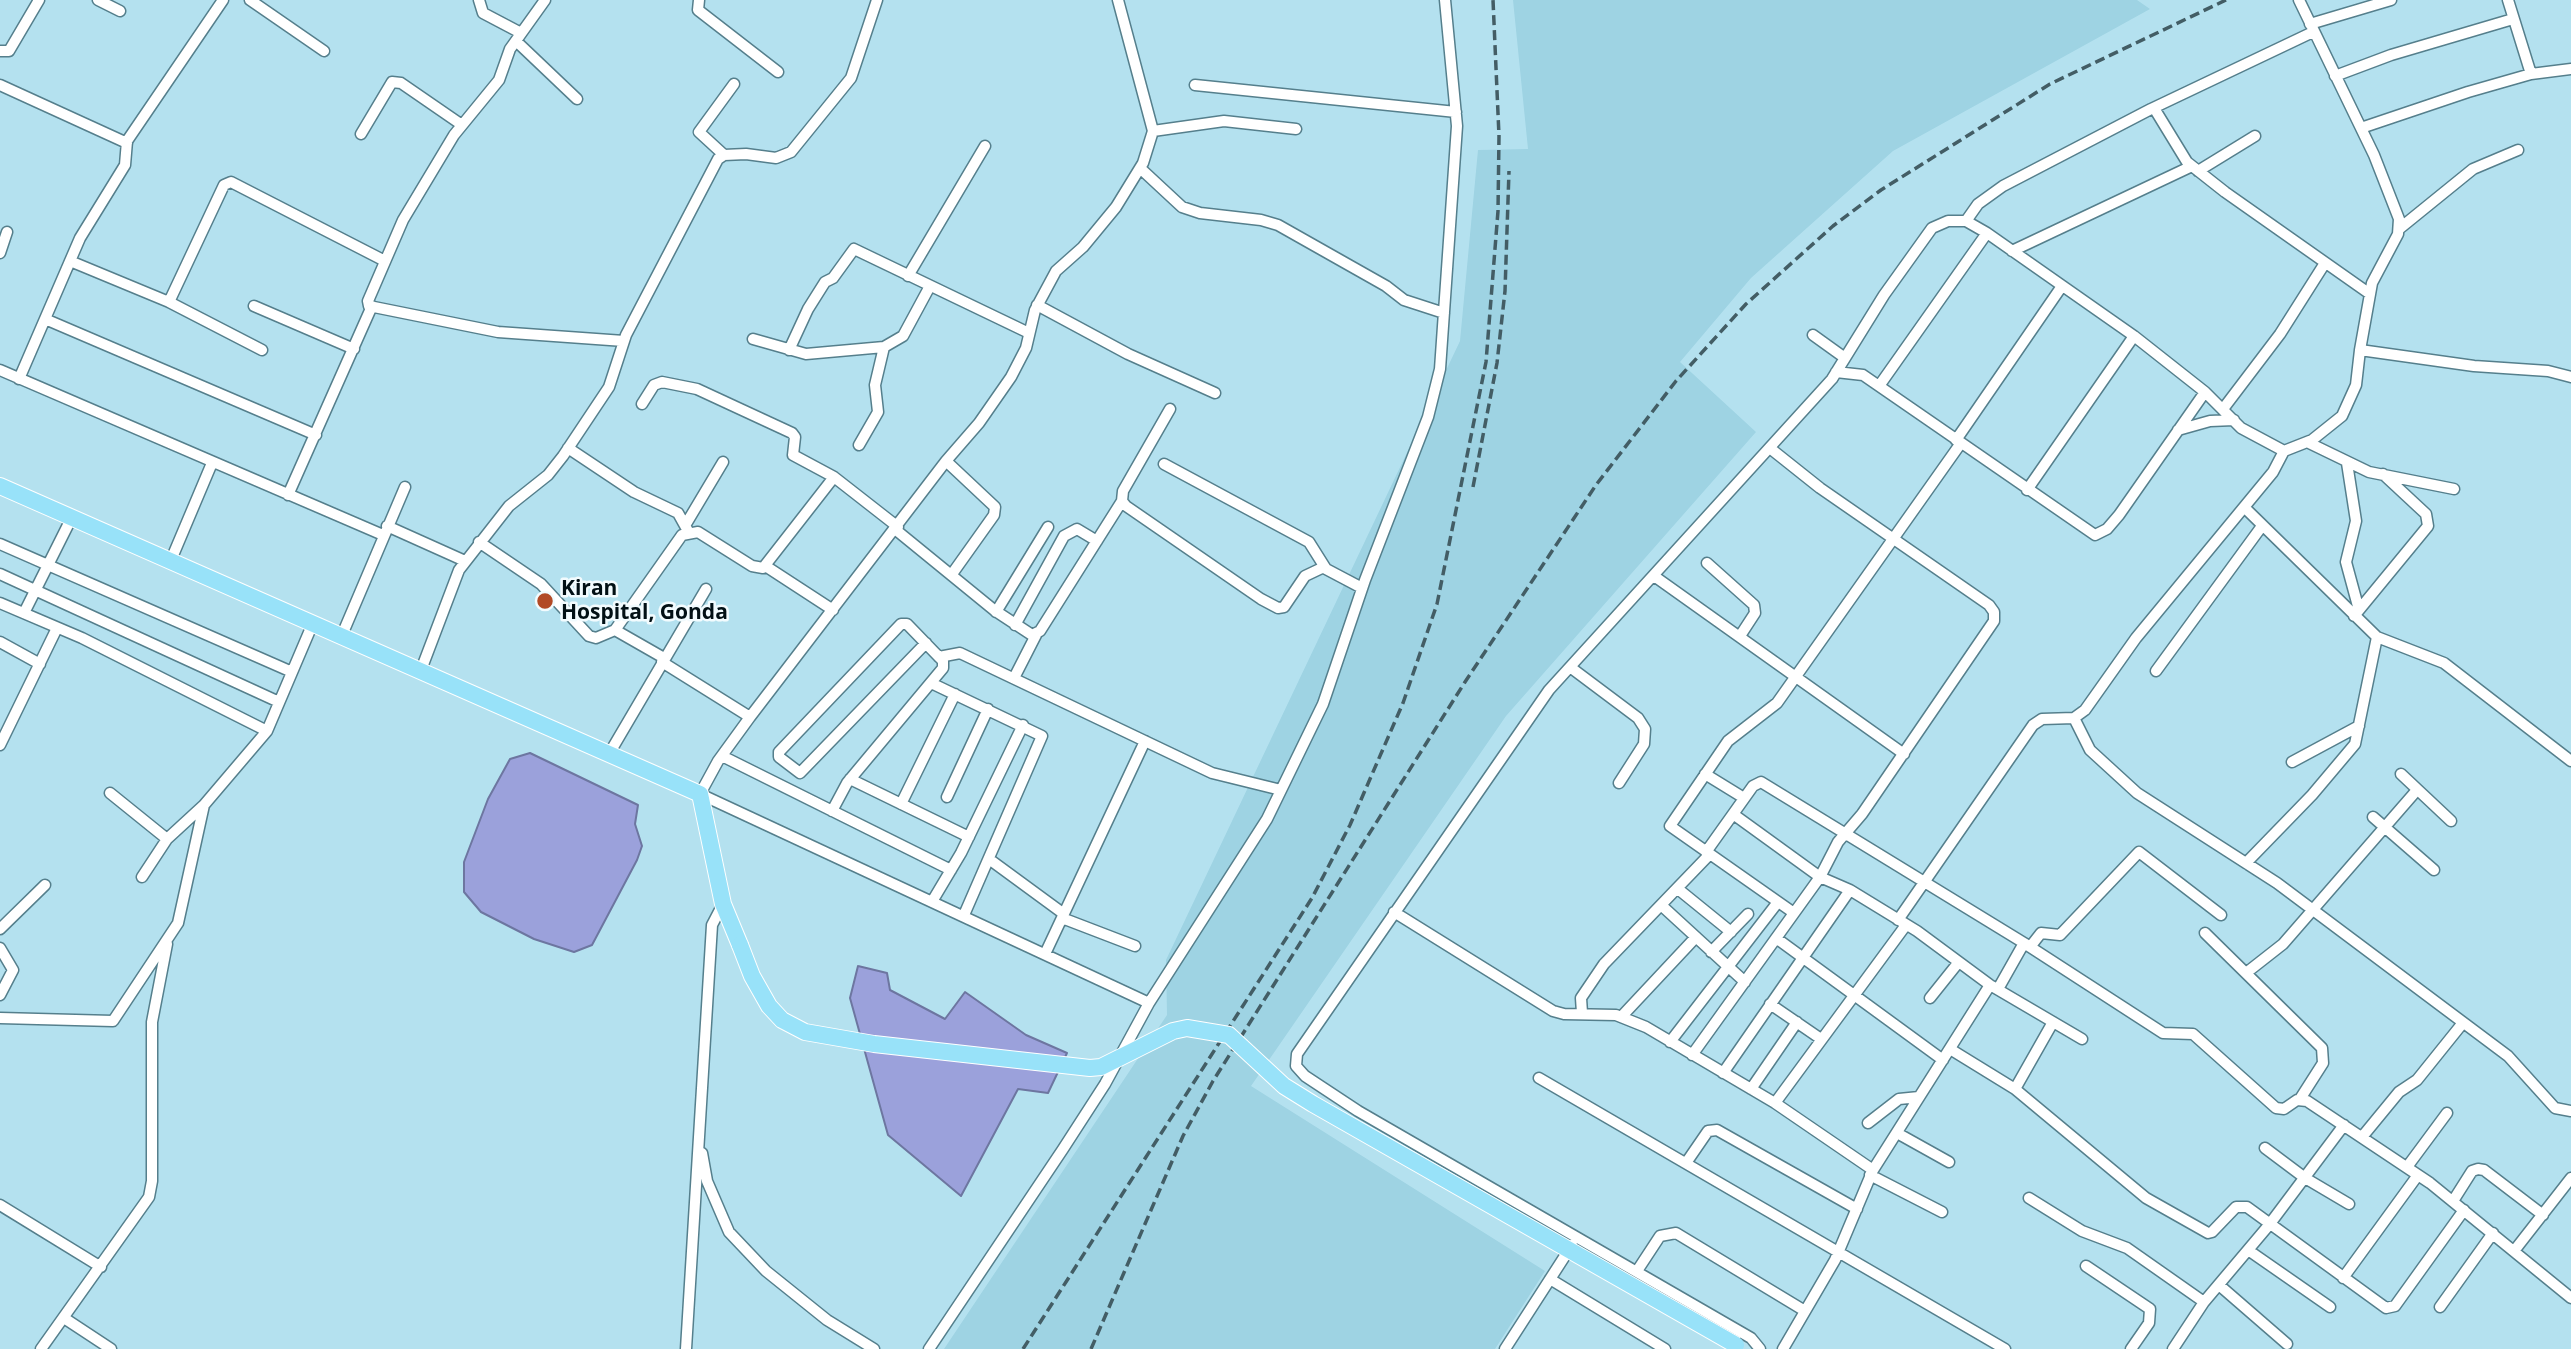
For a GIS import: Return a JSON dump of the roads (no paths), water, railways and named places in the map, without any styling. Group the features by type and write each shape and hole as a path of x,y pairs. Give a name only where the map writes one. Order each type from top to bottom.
{"highway":[{"path":"0,486 700,794 723,904 752,976 769,1006 782,1020 805,1032 874,1044 1090,1068 1101,1067 1173,1031 1187,1028 1229,1035 1284,1086 1303,1098 1740,1347"}],"street":[{"path":"0,51 9,51 40,0"},
{"path":"98,0 120,11"},
{"path":"19,379 70,261 125,165 127,143 223,0"},
{"path":"250,0 324,51"},
{"path":"479,0 484,13 519,37 577,99"},
{"path":"545,0 519,37 499,80 462,125 403,220 368,301 372,306 498,332 624,341"},
{"path":"699,0 698,10 778,72"},
{"path":"734,83 699,132 724,155 746,154 776,158 791,152 851,78 877,0"},
{"path":"1118,0 1153,131 1149,150 1140,168 1116,207 1083,247 1056,271 1037,305 1012,377 750,717 700,794 933,900 1149,1003"},
{"path":"929,1349 1063,1150 1105,1084 1149,1003 1267,819 1323,704 1362,588 1427,418 1440,369 1454,190 1456,112 1445,0"},
{"path":"2300,0 2392,197 2399,229"},
{"path":"1966,221 1978,204 2003,186 2312,28 2391,0"},
{"path":"2508,0 2531,74"},
{"path":"2335,76 2391,55 2514,19"},
{"path":"2361,128 2531,74 2571,69"},
{"path":"361,134 392,82 401,83 462,125"},
{"path":"0,85 127,143"},
{"path":"1195,85 1456,112"},
{"path":"2154,108 2180,155 2195,168 2370,295"},
{"path":"1153,131 1224,121 1296,129"},
{"path":"2012,251 2195,168 2255,136"},
{"path":"908,276 985,146"},
{"path":"1775,1103 1855,994 1902,922 1924,881 2033,724 2042,719 2074,718 2085,710 2136,638 2273,472 2284,450 2307,442 2332,427 2349,407 2356,385 2370,295 2380,264 2399,229 2473,169 2518,150"},
{"path":"421,670 459,570 509,506 548,475 609,387 624,341 712,171 724,155"},
{"path":"1140,168 1182,207 1200,213 1261,220 1278,225 1298,234 1404,300 1444,313"},
{"path":"169,302 224,185 231,182 385,261"},
{"path":"1760,1349 1751,1338 1358,1111 1306,1076 1296,1066 1297,1054 1549,690 1771,449 1836,372 1932,228 1948,221 1966,221 1987,233 2134,336 2205,392 2241,428 2284,450"},
{"path":"0,253 7,232"},
{"path":"1879,386 1987,233"},
{"path":"789,351 808,309 850,251 863,253 1029,333"},
{"path":"70,261 169,302 262,350"},
{"path":"2223,409 2280,334 2325,263"},
{"path":"752,339 789,351 820,355 884,347 903,335 930,286"},
{"path":"1794,913 1670,826 1728,741 1777,703 1796,677 1895,540 2062,286"},
{"path":"1037,305 1128,354 1215,393"},
{"path":"254,306 354,349"},
{"path":"288,495 372,306"},
{"path":"45,319 316,435"},
{"path":"1812,335 1845,358"},
{"path":"2027,490 2134,336"},
{"path":"859,445 878,412 875,384 884,347"},
{"path":"2360,350 2571,377"},
{"path":"0,370 288,495 465,561"},
{"path":"1836,372 1863,375 2095,535 2101,533 2119,515 2205,392"},
{"path":"642,404 658,383 697,389 792,433 795,437 793,455 834,477 996,612 1028,634 1037,633"},
{"path":"1014,678 1037,633 1122,501 1123,491 1170,409"},
{"path":"2178,430 2210,421 2234,420"},
{"path":"2307,442 2347,463 2383,474 2454,489"},
{"path":"568,448 634,492 678,513 687,528 752,566 767,566 833,610"},
{"path":"1692,1055 1820,877 1845,833 1904,754 1994,621 1994,612 1989,605 1771,449"},
{"path":"946,461 995,507 994,514 952,574"},
{"path":"479,542 541,584 589,636 596,638 615,631 687,528 723,462"},
{"path":"171,560 212,463"},
{"path":"2347,463 2356,521 2346,562 2357,613"},
{"path":"1164,464 1309,542 1324,567 1362,588"},
{"path":"2357,613 2428,526 2426,514 2383,474"},
{"path":"767,566 834,477"},
{"path":"342,635 405,487"},
{"path":"1122,501 1261,599 1278,608 1284,607 1305,576 1324,567"},
{"path":"2245,508 2357,613 2377,637 2444,663 2571,761"},
{"path":"24,613 72,517"},
{"path":"2156,671 2262,526"},
{"path":"996,612 1048,527"},
{"path":"1015,625 1064,536 1077,529 1097,541"},
{"path":"0,544 292,672"},
{"path":"1707,563 1754,605 1755,613 1740,636"},
{"path":"0,574 279,702"},
{"path":"1654,576 1904,754"},
{"path":"609,754 706,589"},
{"path":"0,603 267,731"},
{"path":"142,877 167,839 204,805 267,731 313,623"},
{"path":"832,811 850,779 944,666 939,657 926,643 907,624 901,624 779,752 779,757 800,773 926,643"},
{"path":"0,745 57,628"},
{"path":"615,631 750,717"},
{"path":"2246,863 2351,750 2359,726 2377,637"},
{"path":"0,642 40,664"},
{"path":"939,657 960,653 1222,777 1281,790"},
{"path":"1570,667 1638,718 1645,729 1644,744 1619,783"},
{"path":"931,683 1039,733 1042,739 964,915"},
{"path":"901,804 955,694"},
{"path":"947,797 988,709"},
{"path":"2074,718 2091,750 2137,793 2246,863 2312,911 2508,1056 2556,1108 2571,1111"},
{"path":"933,900 969,837 1023,725"},
{"path":"2292,762 2359,726"},
{"path":"1045,954 1145,741"},
{"path":"722,757 951,870"},
{"path":"1705,774 1744,799"},
{"path":"2401,774 2451,821"},
{"path":"850,779 969,837"},
{"path":"1581,1013 1581,998 1604,964 1678,888 1708,853 1753,786 1761,782 2027,945 2162,1033 2193,1034 2276,1108 2284,1109 2300,1099 2323,1063 2324,1052 2205,933"},
{"path":"2246,973 2283,944 2417,790"},
{"path":"110,793 167,839"},
{"path":"0,1018 113,1021 178,923 204,805"},
{"path":"1733,814 1820,877 1850,890 1902,922 1994,987 2082,1039"},
{"path":"2373,817 2434,870"},
{"path":"1783,1349 1839,1253 1872,1173 1943,1059 2027,945 2041,933 2060,935 2139,852 2221,915"},
{"path":"989,859 1063,916 1135,946"},
{"path":"0,929 44,885"},
{"path":"1678,888 1731,932"},
{"path":"1723,1073 1850,890"},
{"path":"1670,1042 1777,902"},
{"path":"685,1349 712,925 723,904"},
{"path":"1661,905 1745,982"},
{"path":"1394,912 1553,1011 1622,1016 1670,1042 1775,1103 1872,1173 1942,1212"},
{"path":"1711,952 1748,914"},
{"path":"41,1349 144,1207 151,1190 152,1022 169,937"},
{"path":"1622,1016 1696,937"},
{"path":"1776,938 1943,1059"},
{"path":"0,948 13,970 0,995"},
{"path":"1930,998 1958,963"},
{"path":"1770,1004 1821,1039"},
{"path":"1751,1090 1797,1022"},
{"path":"2015,1089 2053,1022"},
{"path":"2362,1137 2399,1093 2417,1080 2462,1024"},
{"path":"1950,1049 2015,1089 2137,1192 2202,1231 2212,1232 2239,1205 2271,1222 2343,1278 2391,1309 2464,1210"},
{"path":"1539,1078 2005,1349"},
{"path":"1868,1124 1894,1102 1919,1097"},
{"path":"2300,1099 2418,1175 2571,1298"},
{"path":"2407,1167 2447,1113"},
{"path":"2173,1349 2204,1302 2271,1222 2344,1125"},
{"path":"1686,1163 1708,1131 1717,1130 1857,1209"},
{"path":"1897,1133 1948,1163"},
{"path":"698,1137 707,1181 729,1232 766,1271 827,1320 874,1349"},
{"path":"2265,1148 2305,1178 2348,1204"},
{"path":"2453,1201 2472,1171 2478,1169 2543,1215"},
{"path":"2343,1278 2418,1175"},
{"path":"2514,1251 2571,1178"},
{"path":"2029,1198 2082,1231 2127,1248 2204,1302"},
{"path":"0,1205 101,1267"},
{"path":"1637,1271 1660,1236 1676,1233 1805,1311"},
{"path":"2440,1307 2493,1233"},
{"path":"1505,1349 1577,1236"},
{"path":"2248,1250 2330,1307"},
{"path":"2085,1266 2150,1309 2149,1323 2131,1349"},
{"path":"1549,1279 1665,1349"},
{"path":"2219,1285 2287,1344"},
{"path":"64,1318 111,1349"}],"water":[{"path":"530,753 638,805 635,824 642,846 637,860 592,945 574,952 534,939 481,912 464,892 464,862 488,799 510,759"},
{"path":"858,966 887,973 890,990 945,1019 965,992 1026,1035 1067,1053 1048,1093 1018,1089 961,1196 888,1135 850,998"}],"railway":[{"path":"1023,1349 1312,898 1350,825 1403,703 1437,604 1486,362 1498,211 1499,136 1493,0"},
{"path":"1091,1349 1183,1136 1213,1081 1465,682 1596,485 1676,381 1746,304 1833,226 1881,190 2050,84 2226,0"},
{"path":"1473,487 1497,363 1505,291 1509,171"}],"place":[{"name":"Kiran Hospital, Gonda","path":"545,601"}]}
